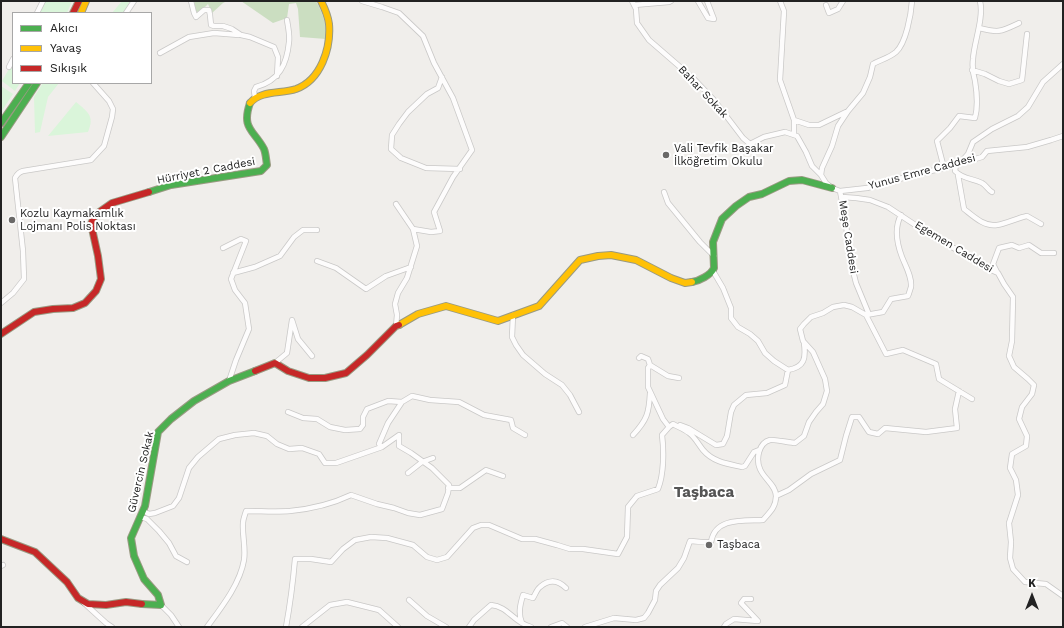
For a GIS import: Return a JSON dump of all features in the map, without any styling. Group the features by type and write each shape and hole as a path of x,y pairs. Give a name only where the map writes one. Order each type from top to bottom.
{"main road":[{"path":"74,12 79,1"},
{"path":"81,12 86,1"},
{"path":"255,98 261,95 294,90 306,83 315,74 324,60 329,41 328,19 324,5 321,1"},
{"path":"1,124 28,84"},
{"path":"1,137 36,84"},
{"name":"Hürriyet 2 Caddesi","path":"1,334 34,312 73,308 85,302 96,291 101,280 98,256 91,224 95,215 112,203 171,185 261,171 267,165 264,150 249,128 247,122 250,104 255,98"},
{"path":"275,363 288,371 309,378 325,378 346,373 367,355 396,326 401,325 418,314 446,306 498,321 539,306 580,260 598,256 611,255 636,260 671,278 685,282 697,281 713,271 713,242 722,219 736,206 749,198 762,194 789,181 802,180 832,188"},
{"name":"Güvercin Sokak","path":"161,605 158,595 144,579 134,556 131,538 145,506 158,432 171,419 194,401 229,381 275,363"},
{"path":"1,539 21,548 35,552 67,582 78,598 88,604 106,605 126,602 156,606 161,605"}],"street":[{"path":"38,12 43,1"},
{"path":"127,12 134,1"},
{"path":"191,1 196,17 204,10 209,10 211,25 223,26 232,29 241,35"},
{"path":"362,1 399,13 423,36 434,63 453,98 472,150 453,177 434,212 440,232 413,229"},
{"path":"633,3 671,1"},
{"path":"698,1 708,18 714,19 707,1"},
{"path":"780,1 784,11 780,80 794,120 794,135 797,136 812,166 821,175"},
{"path":"826,5 829,13 838,9 843,1"},
{"path":"821,175 822,168 832,146 838,126 863,93 870,77 873,64 891,56 897,51 905,38 911,13 912,1"},
{"path":"944,168 936,141 950,128 959,116 975,118 977,110 972,59 979,28 981,8 980,1"},
{"name":"Bahar Sokak","path":"633,3 636,9 637,23 649,40 714,100 743,138 750,144 764,137 784,132 794,135"},
{"path":"255,98 254,91 256,87 269,82 277,76 285,62 289,42 287,20"},
{"path":"979,28 993,32 1002,31 1019,23"},
{"path":"160,53 189,37 214,33 241,35 274,47 278,57 277,76"},
{"path":"972,70 986,74 999,81 1009,84 1022,80 1027,34"},
{"path":"9,66 12,61"},
{"path":"1041,224 1027,216 996,226 976,219 964,208 958,175 955,171 958,164 968,154 973,142 992,129 1018,116 1028,107 1043,82 1063,64"},
{"path":"442,77 438,88 427,94 408,112 399,124 392,135 391,149 401,158 426,168 460,169"},
{"path":"1,303 13,293 24,279 23,251 15,178 16,175 23,171 91,160 104,146 113,109 109,101 94,84"},
{"path":"794,120 809,125 819,125 848,111"},
{"name":"Yunus Emre Caddesi","path":"821,175 826,183 832,188 840,191 867,188 982,157 987,151 1027,147 1063,136"},
{"path":"958,175 984,184 992,192"},
{"name":"Meşe Caddesi","path":"840,191 846,223 849,255 856,283 868,312 866,315 886,354 903,350 936,364 940,379 959,391"},
{"path":"664,192 668,203 700,242 714,256"},
{"name":"Egemen Caddesi","path":"842,197 870,200 888,206 935,238 961,252 982,266 998,273 1014,297 1010,356 1014,367 1034,385 1032,394 1022,407 1019,419 1027,436 1026,446 1012,454 1010,468 1016,480 1018,496 1009,522 1011,542 1010,558 1013,569 1025,582 1046,584 1063,596"},
{"path":"396,204 413,229 417,246 407,278 398,293 395,304 397,315 396,326"},
{"path":"713,271 723,288 731,308 731,318 738,327 758,341 765,353 774,361 788,370 796,368 804,361 805,353 800,329 811,318 833,307 844,305 852,307 866,315 883,312 891,299 908,296 911,287 909,271 902,257 897,232 898,221 902,215"},
{"path":"233,273 255,267 280,256 294,237 303,230 317,230"},
{"path":"223,248 241,239 246,241 231,279 236,290 245,302 249,329 229,381"},
{"path":"998,273 993,264 999,248 1012,245 1020,248 1029,245 1040,253 1054,253"},
{"path":"317,261 336,268 366,289 386,276 411,266"},
{"path":"513,315 512,337 516,345 523,355 545,374 562,385 570,395 579,412"},
{"path":"275,363 287,353 292,320 298,338 312,356"},
{"path":"639,358 641,356 648,359 650,365 648,368 648,387 663,419 671,425 689,433 709,456 725,464 745,466 754,452 759,450 764,444 771,440 795,444 804,436 809,422 823,404 827,391 824,379 813,352 803,341"},
{"path":"650,365 668,376 679,378"},
{"path":"671,425 688,428 716,445 723,444 728,436 731,412 734,405 746,395 767,393 785,385 788,370"},
{"path":"633,435 643,424 649,408 650,391"},
{"path":"776,496 789,490 811,474 840,460 852,417 859,417 869,432 878,434 885,428 926,432 957,428 955,409 959,391 972,399"},
{"path":"382,447 379,444 388,423 402,402 412,396 430,400 459,402 484,415 511,420 513,428 525,435"},
{"path":"288,412 302,418 317,419 330,427 345,430 360,429 364,425 363,417 367,409 388,401 402,402"},
{"path":"286,627 295,559 311,559 331,562 343,549 355,540 371,537 387,538 413,545 427,557 437,560 447,557 473,528 481,525 489,525 522,539 535,539 570,549 583,549 618,554 627,537 628,507 637,496 658,489 661,480 664,449 662,435 671,425"},
{"path":"142,514 155,513 173,506 179,498 189,468 198,457 219,439 235,435 254,433 267,436 277,444 289,449 302,448 319,454 325,463 336,464 382,447 399,435 399,446 432,468 448,484 448,493 442,509 420,515 376,504 351,495 336,502 290,511 246,511 243,522 244,560 238,579 220,609 208,625 215,627"},
{"path":"585,627 614,618 636,620 644,618 648,613 656,591 660,585 678,568 684,558 690,541 706,543 711,542 712,536 718,528 727,522 763,520 774,507 776,496 775,489 760,470 759,450"},
{"path":"408,474 422,462 433,458"},
{"path":"448,488 460,488 486,470 503,476"},
{"path":"142,514 159,531 176,556 187,562"},
{"path":"522,623 520,618 520,608 523,595 533,598 539,587 550,581 560,582 566,588"},
{"path":"724,627 734,619 758,621 741,604 744,599 751,599"},
{"path":"82,600 112,627"},
{"path":"409,600 427,616 446,627"},
{"path":"302,627 330,605 347,602 379,610 398,627"},
{"path":"161,605 179,627"},
{"path":"469,627 474,620 491,605 497,606 522,623 531,627"},
{"path":"551,627 562,623 567,627"}],"green space":[{"path":"45,1 72,1 67,12 40,12"},
{"path":"122,1 130,1 124,12 113,12"},
{"path":"194,1 227,1 212,13 208,4 199,13 196,11"},
{"path":"241,1 316,1 324,20 326,39 300,37 298,9 296,3 289,4 287,18 273,23"},
{"path":"12,64 12,84 19,84 15,91 2,81"},
{"path":"42,84 58,84 48,97 40,132 35,133 34,97"},
{"path":"1,86 13,94 1,112"},
{"path":"76,102 89,115 91,122 88,132 48,136"}],"traffic: fast":[{"path":"1,123 28,84"},
{"path":"1,137 36,84"},
{"path":"149,192 171,185 261,171 267,165 266,155 264,149 248,124 247,118 250,103"},
{"path":"692,282 704,277 712,271 714,268 713,242 722,219 736,206 749,197 762,194 789,181 802,180 832,188"},
{"path":"142,604 161,605 158,595 144,579 134,556 131,538 145,506 158,432 171,419 194,401 229,381 255,371"}],"traffic: slow":[{"path":"81,12 86,1"},
{"path":"250,103 265,94 290,91 305,85 318,71 326,53 329,33 328,18 321,1"},
{"path":"399,325 418,314 446,306 498,321 539,306 580,260 598,256 611,255 636,260 671,278 685,283 692,282"}],"traffic: jam":[{"path":"74,12 79,1"},
{"path":"1,334 34,312 73,308 85,303 96,291 101,279 91,224 95,215 112,203 149,192"},
{"path":"255,371 275,363 288,371 309,378 325,378 346,373 367,355 396,326 399,325"},
{"path":"1,539 35,552 67,582 78,598 88,604 106,605 126,602 142,604"}],"place":[{"name":"Vali Tevfik Başakar İlköğretim Okulu","path":"666,155"},
{"name":"Kozlu Kaymakamlık Lojmanı Polis Noktası","path":"12,220"},
{"name":"Taşbaca","path":"709,545"}],"district":[{"name":"Taşbaca","path":"704,493"}]}
